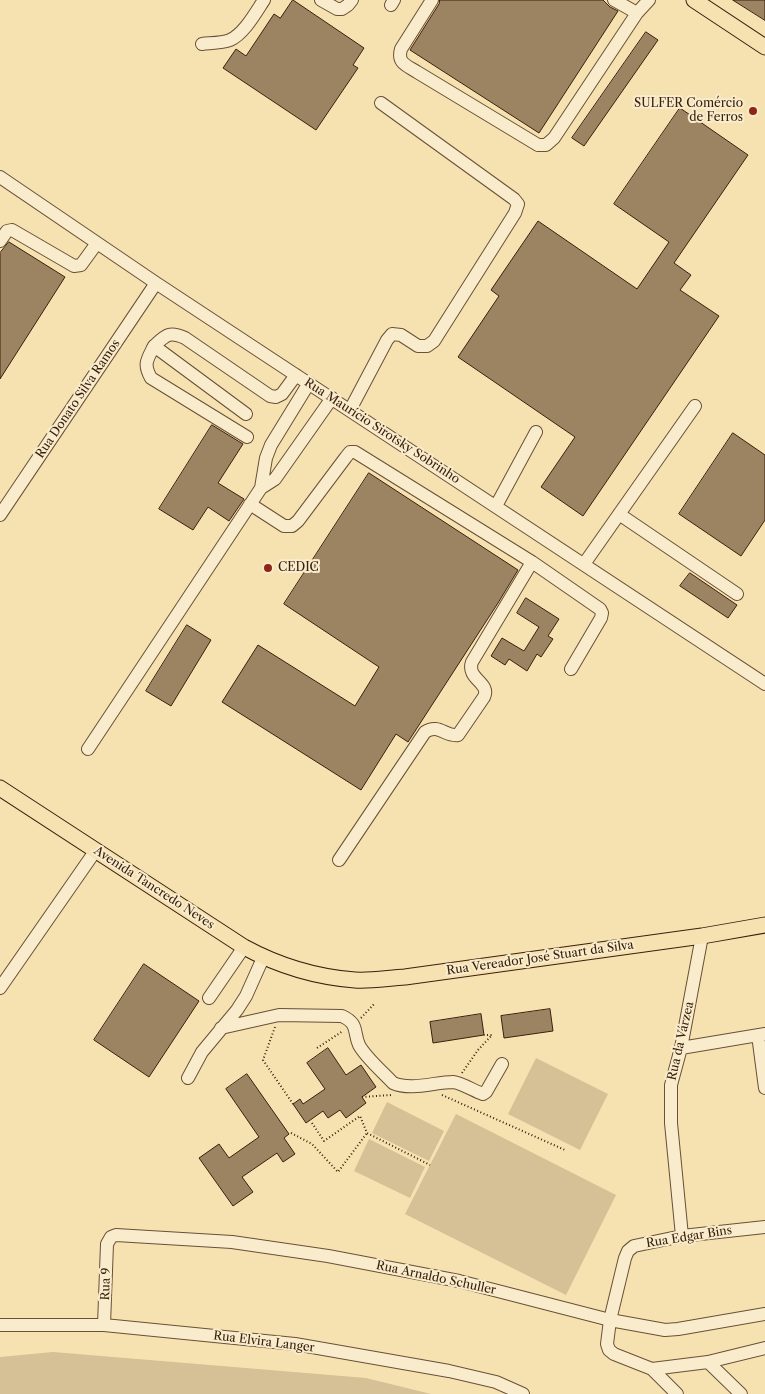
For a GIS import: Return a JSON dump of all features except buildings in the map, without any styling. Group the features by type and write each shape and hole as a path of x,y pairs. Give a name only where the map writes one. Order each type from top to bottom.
{"main road":[{"path":"694,0 765,47"},
{"name":"Avenida Tancredo Neves","path":"0,788 244,947 263,958 314,975"},
{"name":"Rua Vereador José Stuart da Silva","path":"314,975 356,980 405,976 765,926"}],"street":[{"path":"202,44 230,40 239,34 264,0"},
{"path":"321,0 337,9 342,9 348,6 352,0"},
{"path":"432,0 401,49 399,56 401,62 538,145 546,146 554,138 636,14 649,0"},
{"path":"614,0 636,14"},
{"path":"350,410 392,334 401,335 418,346 427,346 434,341 515,213 518,204 514,199 380,103"},
{"name":"Rua Maurício Sirotsky Sobrinho","path":"0,177 156,283 765,684"},
{"path":"0,241 7,231 12,230 74,266 81,265 97,243"},
{"name":"Rua Donato Silva Ramos","path":"0,515 156,283"},
{"path":"247,437 152,378 146,369 147,360 154,346 165,336 174,334 185,338 270,396 276,397 282,394 296,375"},
{"path":"154,346 246,414"},
{"path":"261,488 266,458 271,445 309,383"},
{"path":"88,749 261,488 275,479 332,398"},
{"path":"584,564 694,406"},
{"path":"496,506 536,432"},
{"path":"250,504 284,526 292,526 298,521 350,452 356,452 532,562 600,609 602,613 601,618 571,668"},
{"path":"619,514 737,594"},
{"path":"339,860 426,732 431,728 436,728 454,736 458,735 484,698 486,689 471,672 470,667 532,562"},
{"path":"0,988 96,850"},
{"name":"Rua da Várzea","path":"682,1236 670,1095 672,1078 681,1048 702,936"},
{"path":"209,998 244,947"},
{"path":"188,1078 202,1052 237,1010 246,996 263,958"},
{"path":"221,1028 279,1015 342,1016 354,1025 360,1046 366,1054 393,1083 399,1086 455,1082 483,1094 502,1064"},
{"path":"681,1048 762,1035 765,1088"},
{"name":"Rua Edgar Bins","path":"652,1369 614,1354 609,1350 607,1344 610,1320 628,1251 634,1246 682,1236 765,1227"},
{"name":"Rua Arnaldo Schuller","path":"107,1244 111,1237 116,1235 232,1242 328,1256 459,1281 610,1320 665,1330 765,1314"},
{"name":"Rua 9","path":"104,1325 107,1244"},
{"name":"Rua Elvira Langer","path":"0,1325 104,1325 295,1344 449,1371 496,1382 523,1394"},
{"path":"652,1369 708,1362 765,1348"},
{"path":"708,1362 741,1394"},
{"path":"652,1369 677,1394"}],"path":[{"path":"279,1015 263,1060 293,1104"},
{"path":"437,1093 565,1150"},
{"path":"312,1123 324,1141 360,1116 367,1133 430,1165"},
{"path":"291,1133 312,1144 338,1172 367,1133"}],"shaded area":[{"path":"536,1058 608,1094 580,1150 508,1114"},
{"path":"387,1102 444,1131 429,1161 372,1133"},
{"path":"456,1114 616,1195 566,1295 405,1214"},
{"path":"369,1139 425,1167 410,1198 354,1171"},
{"path":"53,1352 366,1378 431,1394 0,1394 0,1357"}],"place":[{"name":"SULFER Comércio de Ferros","path":"753,111"},
{"name":"CEDIC","path":"268,568"}]}
